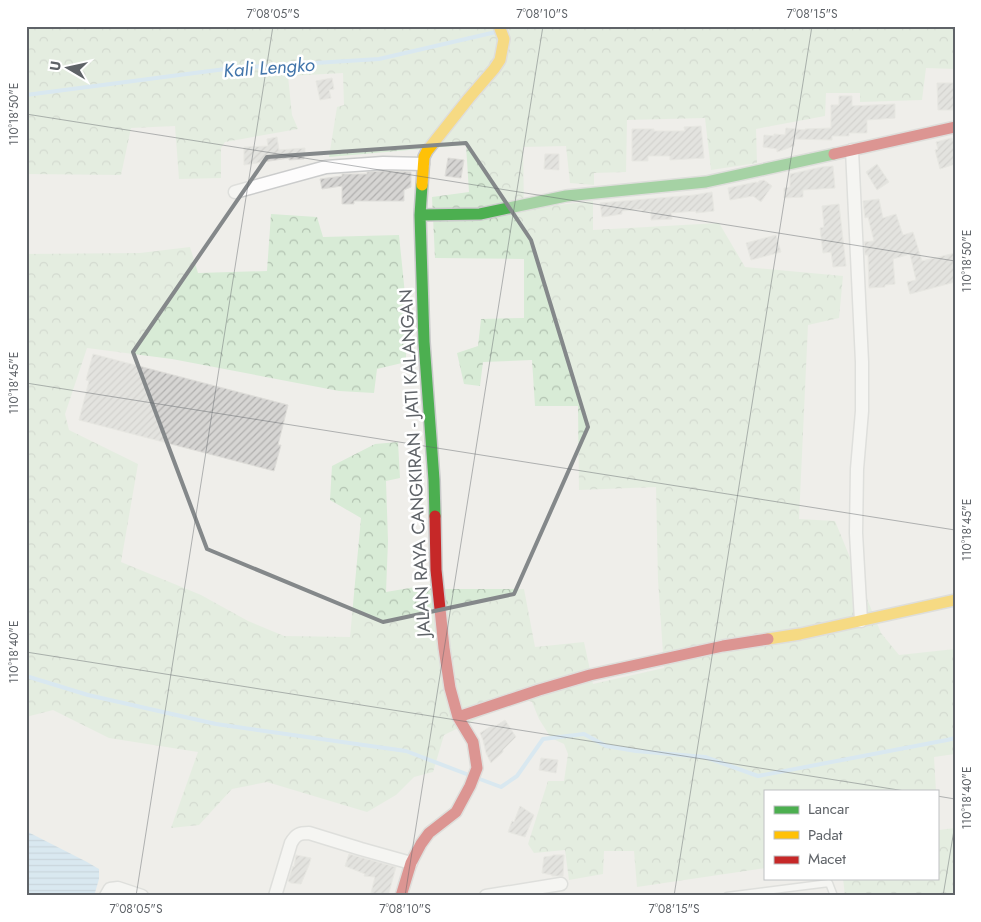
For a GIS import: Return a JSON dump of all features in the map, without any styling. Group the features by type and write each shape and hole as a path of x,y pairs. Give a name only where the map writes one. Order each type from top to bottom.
{"street":[{"name":"JALAN RAYA CANGKIRAN - JATI KALANGAN","path":"401,896 411,863 421,844 429,834 456,812 477,768 473,742 458,716 450,688 444,648 436,570 434,480 424,342 420,216 424,157 500,60 504,39 498,26"},
{"path":"420,216 480,214 566,196 706,182 955,127"},
{"path":"852,150 862,362 862,411 857,469 856,524 861,621"},
{"path":"235,192 326,167 383,163 423,164"},
{"path":"458,716 590,674 723,646 800,634 955,600"},
{"path":"274,896 291,843 295,836 302,833 309,833 361,850 411,863"},
{"path":"486,896 561,884"},
{"path":"106,896 110,889 115,888 142,896"}],"lane":[{"path":"727,896 829,883 834,896"}],"highlighted area":[{"path":"466,143 531,240 588,427 514,594 383,622 207,549 133,352 267,157"}],"green space":[{"path":"26,26 955,26 955,69 926,68 922,100 860,102 860,93 826,93 825,116 756,129 757,163 711,170 705,118 627,120 626,172 594,173 594,185 570,183 566,146 523,147 524,209 593,201 593,230 719,223 745,267 843,276 839,318 808,325 799,519 835,521 881,633 899,655 955,649 955,754 934,757 936,790 764,790 764,868 637,887 634,851 604,851 603,874 569,880 565,850 534,853 528,844 548,781 564,781 568,754 564,744 551,738 539,719 532,702 507,693 485,715 444,735 433,772 414,777 396,795 367,812 267,782 232,789 199,825 171,828 198,752 109,738 53,710 26,717 26,254 140,253 190,247 198,273 267,271 271,214 317,217 323,237 399,235 406,304 406,362 377,369 374,393 339,391 172,359 87,348 65,414 69,430 138,464 121,562 201,595 248,621 284,636 350,637 361,518 330,500 332,466 375,444 398,442 400,478 386,481 388,541 386,592 433,584 446,589 524,589 535,647 584,642 593,684 664,668 658,580 656,487 579,490 578,406 535,406 532,360 483,362 480,386 464,384 457,353 478,346 481,319 524,318 524,259 435,258 432,197 469,192 466,145 329,157 337,107 344,105 343,73 288,76 292,115 298,129 225,142 221,148 221,178 179,179 175,126 131,128 121,175 26,174"},
{"path":"938,817 939,830 955,828 955,896 845,896 843,880 938,880"}],"water":[{"path":"26,831 99,869 99,879 94,896 26,896"}],"building":[{"path":"332,78 334,89 329,90 331,98 320,100 316,81"},
{"path":"937,83 955,83 955,110 938,110"},
{"path":"839,96 852,96 852,106 895,104 895,118 867,120 867,133 849,133 849,136 832,136 832,140 795,139 794,146 777,152 777,149 763,147 764,135 785,135 786,128 805,130 831,128 831,105 839,105"},
{"path":"701,126 704,158 670,160 670,156 648,156 648,161 632,161 632,129 685,131 684,127"},
{"path":"277,137 279,150 305,148 304,159 289,160 289,158 244,165 244,147 268,146 267,139"},
{"path":"952,138 955,146 955,164 940,169 935,150 938,149 936,142"},
{"path":"545,154 559,154 559,170 544,169"},
{"path":"448,158 464,160 461,178 445,176"},
{"path":"877,164 889,182 877,190 866,172"},
{"path":"833,166 835,188 803,190 803,197 784,198 784,188 790,187 790,174"},
{"path":"367,172 411,172 411,187 404,190 404,201 354,201 354,204 342,204 342,186 322,189 320,179 342,176 342,174 367,174"},
{"path":"764,180 772,186 761,202 753,196 730,200 728,188 758,183"},
{"path":"712,192 714,211 671,213 672,219 651,220 651,211 642,212 642,209 622,211 622,214 602,217 600,203"},
{"path":"879,199 883,218 896,214 903,235 913,232 922,261 955,253 955,282 910,294 907,282 916,280 910,254 893,259 895,284 869,288 868,255 865,255 864,242 874,241 868,217 865,218 863,201"},
{"path":"839,204 846,266 833,267 831,252 823,253 820,228 824,227 822,206"},
{"path":"776,235 781,252 751,260 746,243"},
{"path":"93,354 288,405 274,471 79,420 89,381 86,380"},
{"path":"505,720 516,737 491,763 480,733"},
{"path":"541,758 558,760 556,773 539,770"},
{"path":"520,806 534,815 525,837 508,832"},
{"path":"349,854 396,867 388,896 371,893 375,877 364,876 365,874 345,866"},
{"path":"296,855 311,858 301,884 288,881 294,867"},
{"path":"564,855 563,876 552,876 542,873 544,857"}],"waterway":[{"name":"Kali Lengko","path":"26,95 233,68 379,59 496,32"},
{"path":"26,676 88,695 216,724 406,751 469,775"},
{"path":"477,778 501,787 517,776 543,739 584,734 606,746 636,751 705,757 758,776 955,738"}],"traffic: fast":[{"path":"420,215 480,214 566,196 706,182 834,154"},
{"path":"422,185 420,215 424,342 435,516"}],"traffic: slow":[{"path":"422,185 424,157 427,151 500,60 504,39 499,26"},
{"path":"768,639 800,634 955,600"}],"traffic: jam":[{"path":"834,154 955,127"},
{"path":"401,896 411,863 421,844 429,833 456,812 477,768 473,742 458,717 450,688 436,570 435,516"},
{"path":"458,717 590,675 723,646 768,639"}]}
